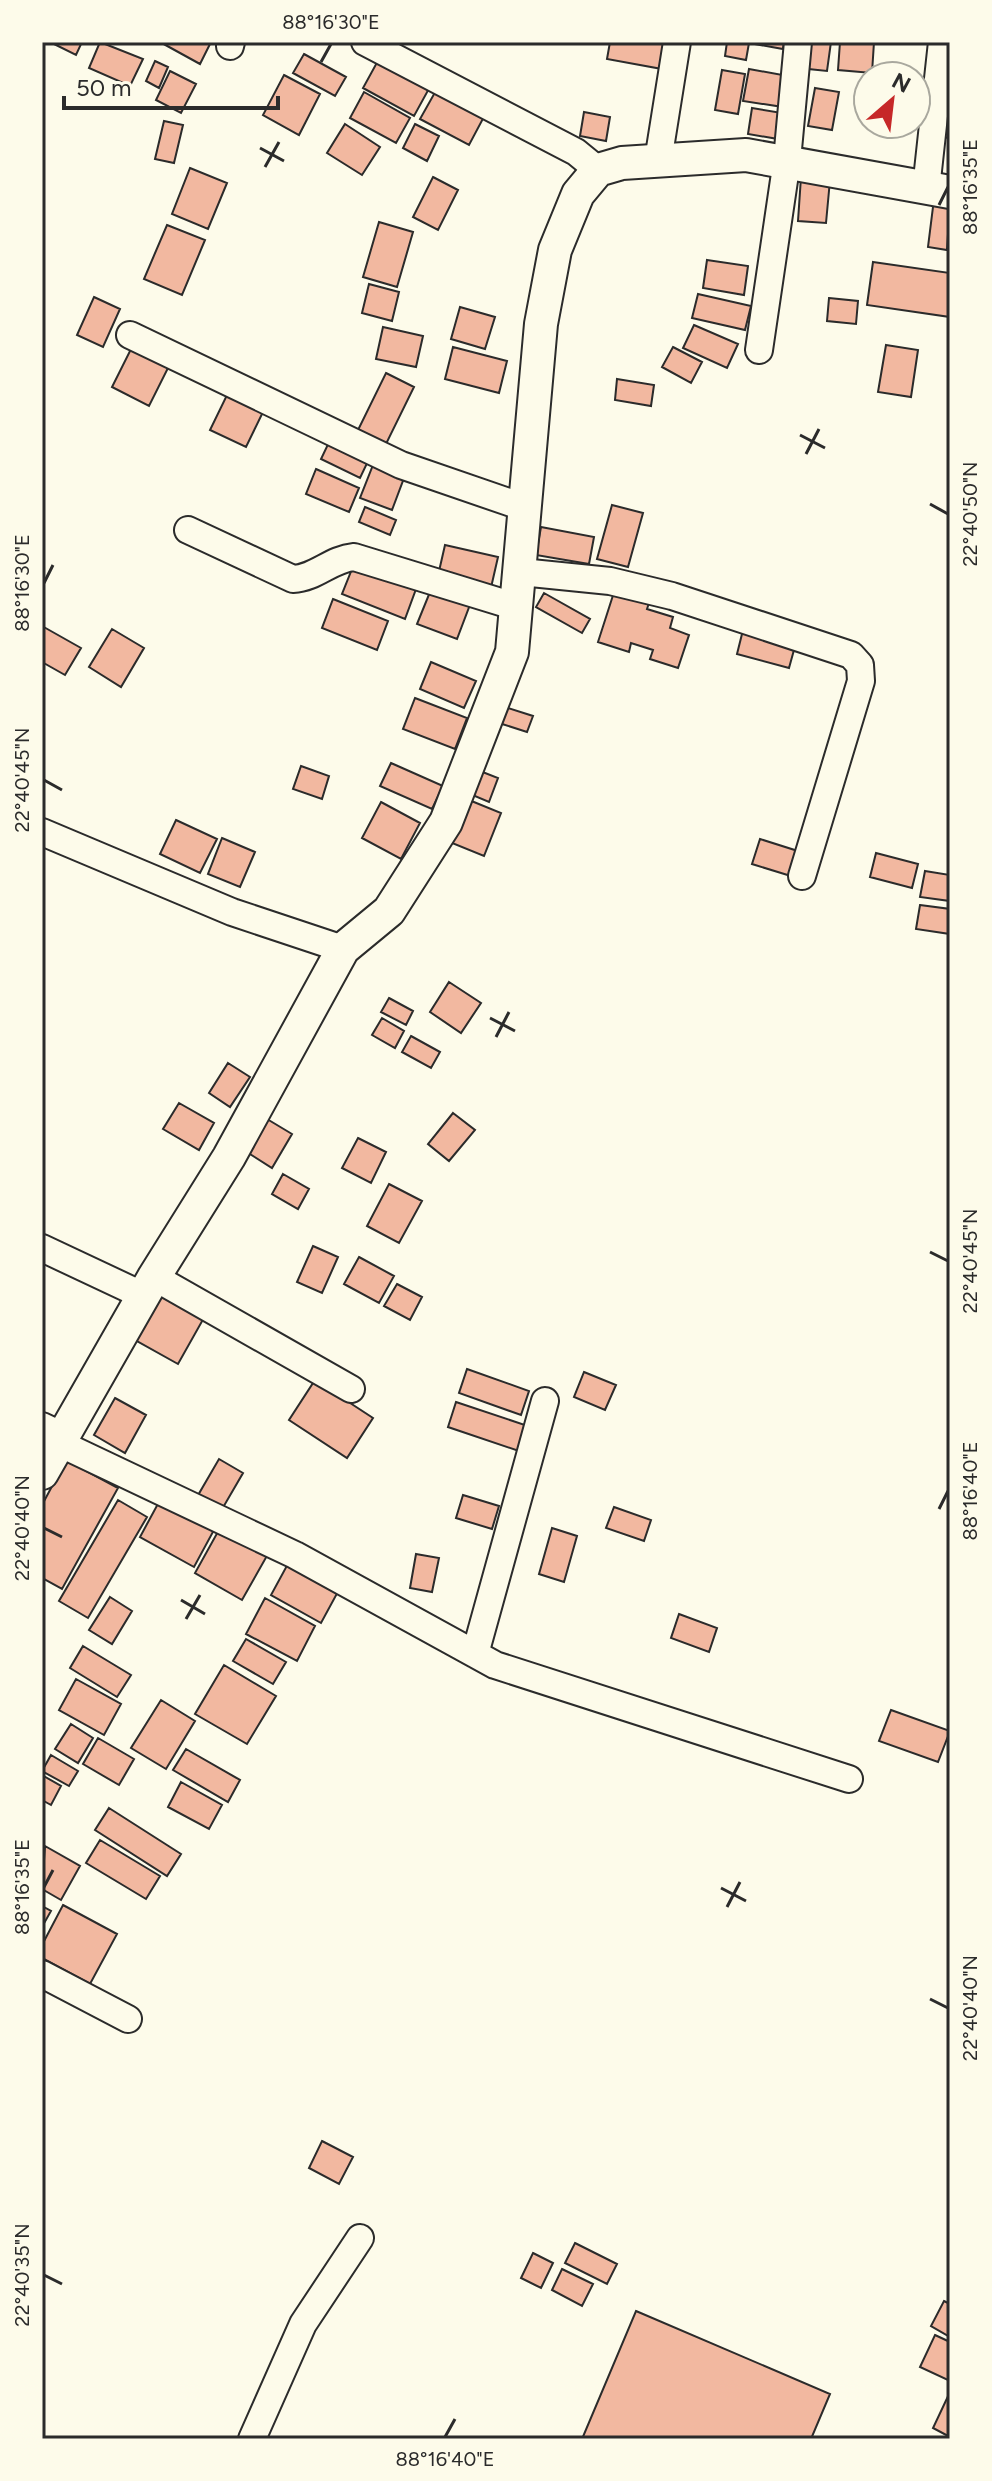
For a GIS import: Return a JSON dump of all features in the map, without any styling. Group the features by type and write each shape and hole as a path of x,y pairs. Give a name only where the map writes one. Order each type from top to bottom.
{"street":[{"path":"365,42 576,152 598,170"},
{"path":"658,161 677,42"},
{"path":"759,350 787,160 798,42"},
{"path":"42,1473 56,1436 229,1157 343,949 389,911 446,822 512,652 541,324 555,250 578,194 598,170 622,163 746,155 787,160 938,190 942,42"},
{"path":"130,335 401,465 526,508"},
{"path":"188,530 293,579 306,578 345,558 354,557 517,607"},
{"path":"521,572 610,581 672,596 851,655 860,665 861,681 802,876"},
{"path":"42,832 232,912 343,949"},
{"path":"42,1248 149,1287 351,1389"},
{"path":"475,1654 545,1401"},
{"path":"56,1436 295,1555 495,1665 849,1779"},
{"path":"42,1974 128,2019"},
{"path":"252,2439 303,2324 360,2238"}],"building":[{"path":"50,42 82,42 76,55"},
{"path":"100,42 143,59 130,86 89,68"},
{"path":"160,42 211,42 200,64"},
{"path":"610,42 667,42 662,69 607,59"},
{"path":"727,42 784,42 783,49 749,43 746,60 725,56"},
{"path":"803,42 831,42 827,71 799,68"},
{"path":"840,42 874,42 873,60 852,60 852,71 838,70"},
{"path":"304,54 346,77 335,96 293,73"},
{"path":"380,57 431,85 414,116 363,88"},
{"path":"155,61 168,67 159,88 146,81"},
{"path":"749,69 788,76 783,107 743,101"},
{"path":"722,70 745,74 738,114 715,110"},
{"path":"170,71 196,84 181,113 156,100"},
{"path":"284,75 320,94 299,135 263,115"},
{"path":"438,87 486,113 469,145 420,119"},
{"path":"815,88 839,92 832,130 808,126"},
{"path":"364,92 410,118 396,143 350,118"},
{"path":"938,106 950,108 950,138 934,136"},
{"path":"752,108 782,113 778,139 748,134"},
{"path":"584,112 610,117 606,141 580,136"},
{"path":"164,121 183,125 174,163 155,159"},
{"path":"345,124 380,147 362,175 327,153"},
{"path":"415,124 439,136 427,161 403,148"},
{"path":"190,168 227,183 208,229 172,214"},
{"path":"433,177 458,190 438,230 413,217"},
{"path":"801,177 830,180 826,223 798,221"},
{"path":"934,199 950,202 947,250 928,247"},
{"path":"379,222 413,232 397,287 363,277"},
{"path":"167,225 205,240 182,295 144,279"},
{"path":"707,260 748,266 744,295 703,288"},
{"path":"873,262 950,273 950,317 867,305"},
{"path":"369,284 399,292 392,321 362,313"},
{"path":"698,294 751,306 745,330 692,318"},
{"path":"94,297 120,309 103,347 77,335"},
{"path":"829,298 858,301 856,324 827,321"},
{"path":"460,307 495,317 485,349 451,339"},
{"path":"694,325 738,344 727,368 683,348"},
{"path":"383,327 423,336 416,367 376,359"},
{"path":"886,345 918,350 911,397 878,392"},
{"path":"132,347 169,366 149,406 112,387"},
{"path":"453,347 507,361 499,393 445,379"},
{"path":"673,347 702,362 691,383 662,367"},
{"path":"386,373 414,387 386,444 358,430"},
{"path":"617,379 654,385 651,406 615,400"},
{"path":"227,395 263,412 246,447 210,430"},
{"path":"331,438 370,457 360,478 321,459"},
{"path":"373,465 404,478 392,510 360,498"},
{"path":"316,469 359,488 349,512 306,494"},
{"path":"612,505 643,513 628,567 597,559"},
{"path":"365,507 396,520 390,535 359,522"},
{"path":"541,527 594,537 589,564 536,555"},
{"path":"445,545 498,557 490,592 437,580"},
{"path":"354,564 416,589 405,619 342,594"},
{"path":"616,586 651,597 647,609 673,617 670,628 689,635 678,668 650,659 653,650 631,643 629,652 598,642"},
{"path":"432,587 471,602 457,639 417,624"},
{"path":"544,593 590,619 582,633 536,607"},
{"path":"333,599 388,621 377,650 322,628"},
{"path":"42,626 81,648 65,675 42,662"},
{"path":"744,626 797,639 789,668 737,654"},
{"path":"112,629 144,648 121,687 89,667"},
{"path":"431,662 476,681 464,708 420,689"},
{"path":"415,698 467,718 455,749 403,729"},
{"path":"505,707 533,716 527,732 499,723"},
{"path":"391,763 443,786 432,809 380,786"},
{"path":"301,766 329,776 322,799 293,789"},
{"path":"480,771 498,778 489,802 470,794"},
{"path":"469,800 501,813 484,856 452,843"},
{"path":"381,802 420,823 401,859 362,838"},
{"path":"176,820 217,839 200,873 160,854"},
{"path":"222,838 255,852 240,887 208,874"},
{"path":"760,839 801,852 794,877 752,864"},
{"path":"876,853 918,864 912,888 870,877"},
{"path":"925,871 950,875 950,901 920,897"},
{"path":"920,905 950,909 950,934 916,929"},
{"path":"449,982 481,1003 461,1033 430,1012"},
{"path":"389,998 413,1011 406,1025 381,1012"},
{"path":"382,1018 404,1031 395,1048 372,1035"},
{"path":"411,1036 440,1052 431,1068 402,1052"},
{"path":"228,1063 250,1077 230,1107 209,1093"},
{"path":"179,1103 214,1123 199,1150 163,1129"},
{"path":"453,1113 475,1130 449,1161 428,1144"},
{"path":"262,1116 292,1134 272,1168 242,1149"},
{"path":"358,1138 386,1152 371,1183 342,1168"},
{"path":"283,1174 309,1189 298,1209 272,1194"},
{"path":"389,1184 422,1201 399,1243 367,1226"},
{"path":"313,1246 338,1257 322,1293 297,1282"},
{"path":"359,1257 394,1276 379,1303 344,1284"},
{"path":"397,1284 422,1297 410,1320 384,1306"},
{"path":"155,1288 205,1316 178,1364 128,1336"},
{"path":"467,1369 529,1391 521,1415 459,1393"},
{"path":"584,1372 616,1385 605,1410 574,1397"},
{"path":"315,1380 373,1418 347,1458 289,1420"},
{"path":"115,1398 146,1415 125,1453 94,1435"},
{"path":"456,1402 528,1426 519,1451 448,1427"},
{"path":"219,1459 243,1473 221,1511 197,1497"},
{"path":"66,1460 118,1488 62,1589 42,1578 42,1505"},
{"path":"463,1495 499,1506 492,1529 456,1518"},
{"path":"118,1500 147,1517 88,1618 59,1601"},
{"path":"160,1500 214,1530 194,1567 140,1537"},
{"path":"614,1507 651,1520 644,1541 606,1528"},
{"path":"220,1528 268,1554 242,1600 195,1573"},
{"path":"552,1528 577,1536 564,1582 539,1574"},
{"path":"416,1554 439,1558 432,1592 410,1588"},
{"path":"290,1560 340,1588 321,1623 271,1595"},
{"path":"110,1597 132,1611 112,1644 89,1630"},
{"path":"265,1598 315,1626 297,1661 246,1634"},
{"path":"679,1614 717,1628 709,1652 671,1638"},
{"path":"246,1639 286,1662 273,1684 233,1661"},
{"path":"83,1646 131,1675 117,1697 70,1668"},
{"path":"224,1665 276,1696 247,1744 195,1714"},
{"path":"76,1679 121,1704 104,1735 59,1710"},
{"path":"161,1700 195,1721 166,1769 131,1748"},
{"path":"891,1710 950,1731 938,1762 879,1741"},
{"path":"71,1724 93,1738 78,1763 55,1749"},
{"path":"98,1738 134,1759 119,1785 83,1764"},
{"path":"186,1749 240,1780 228,1802 173,1770"},
{"path":"51,1755 78,1771 69,1786 42,1771"},
{"path":"42,1775 61,1786 51,1805 42,1800"},
{"path":"181,1782 222,1805 209,1829 168,1807"},
{"path":"109,1808 181,1854 167,1876 95,1830"},
{"path":"100,1840 160,1876 146,1899 86,1863"},
{"path":"45,1846 80,1866 61,1900 42,1889"},
{"path":"63,1905 117,1934 90,1984 42,1958 42,1945"},
{"path":"42,1906 51,1911 42,1927"},
{"path":"322,2141 353,2157 339,2184 309,2168"},
{"path":"575,2243 617,2264 607,2284 565,2263"},
{"path":"533,2253 553,2263 541,2288 521,2278"},
{"path":"562,2269 593,2284 582,2306 552,2290"},
{"path":"944,2301 950,2304 950,2337 931,2326"},
{"path":"636,2311 830,2394 811,2439 582,2439"},
{"path":"935,2335 950,2342 950,2381 920,2367"},
{"path":"950,2392 950,2437 933,2428"}]}
